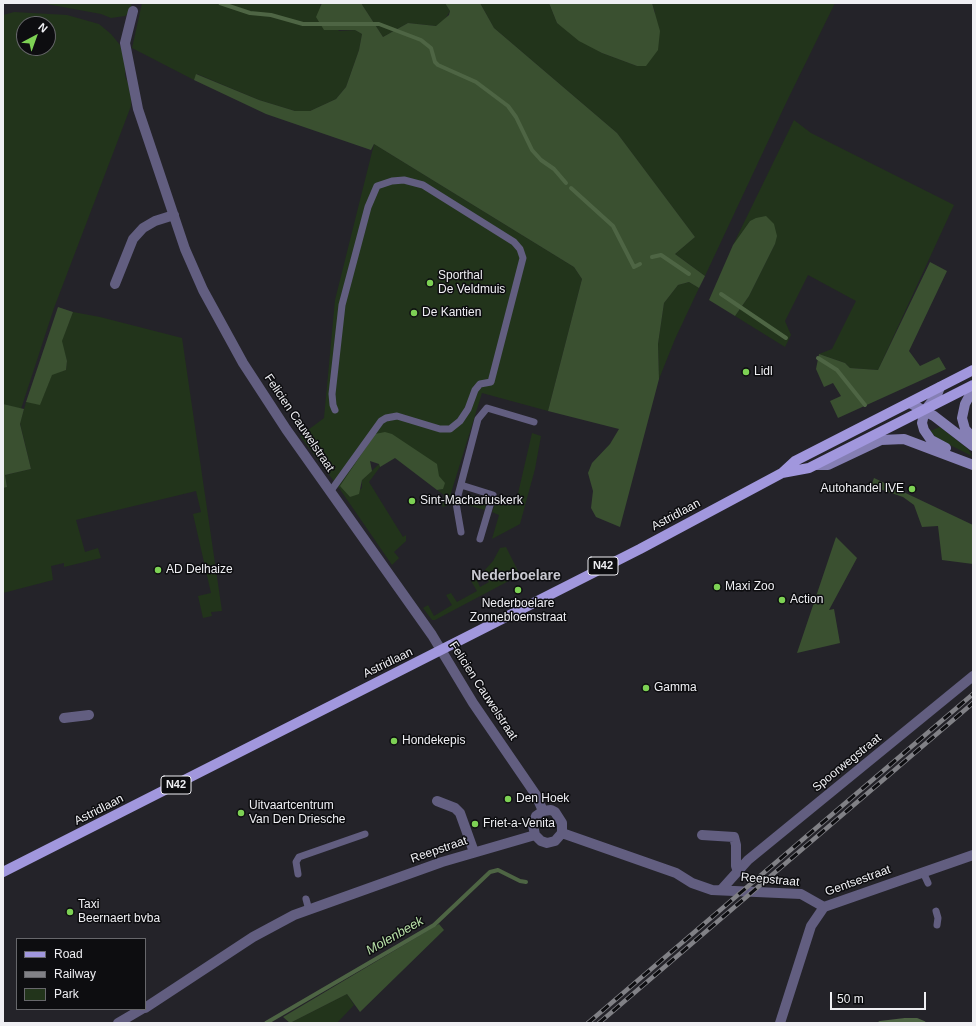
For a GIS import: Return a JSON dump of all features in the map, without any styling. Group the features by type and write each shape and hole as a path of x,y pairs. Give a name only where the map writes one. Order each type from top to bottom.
{"main road":[{"name":"Astridlaan","path":"3,872 647,545 782,473 795,461 973,370"},
{"name":"Astridlaan","path":"782,473 816,465 973,385"},
{"path":"940,387 937,395 925,410 922,422 927,436 948,450 956,458"},
{"path":"973,389 965,404 962,418 965,429 973,438"},
{"path":"910,403 934,416 973,446"},
{"path":"816,465 828,465 881,440 904,438 973,465"}],"street":[{"name":"Felicien Cauwelstraat","path":"133,11 125,43 138,109 174,215 203,290 243,364 330,492 432,634 473,703 536,795 543,811"},
{"path":"116,284 133,239 143,228 155,221 174,215"},
{"name":"Spoorwegstraat","path":"721,890 754,856 973,676"},
{"path":"64,718 89,715"},
{"path":"437,801 455,808 460,813 474,852"},
{"path":"551,810 555,812 562,823 562,833 555,841 547,844 541,841 535,835 533,825 536,816 543,811 551,810"},
{"name":"Reepstraat","path":"562,833 676,874 692,883 712,890 801,894 824,907"},
{"name":"Reepstraat","path":"146,1007 253,937 294,916 474,852 535,835"},
{"path":"702,835 734,837 736,845 736,866 738,872"},
{"name":"Gentsestraat","path":"780,1023 811,926 824,907 973,855"},
{"path":"118,1023 140,1010"}],"lane":[{"path":"330,492 381,421 386,418 397,416 440,429 450,429 460,421 468,409 475,390 480,384 492,382 523,258 520,249 514,242 423,185 404,180 392,181 377,186 368,207 342,305 332,394 335,410"},
{"path":"461,532 456,503 478,419 487,408 534,422"},
{"path":"461,485 493,495 480,539"},
{"path":"298,874 296,862 299,857 365,834"},
{"path":"923,872 928,883"},
{"path":"306,899 309,910"},
{"path":"936,911 938,918 937,925"}],"green space":[{"path":"41,3 132,3 129,13 125,16 111,18 101,14"},
{"path":"142,3 322,3 320,4 339,31 355,30 362,34 359,50 346,87 336,99 310,111 295,111 259,100 197,74 194,80 132,48"},
{"path":"322,3 361,3 383,37 408,23 436,26 449,15 450,11 445,3 480,3 494,28 617,133 695,237 675,254 705,276 699,288 689,282 678,285 664,303 658,344 659,379 620,527 596,517 591,508 593,491 588,473 592,463 610,444 619,429 548,411 582,279 574,267 374,144 371,150 266,114 194,80 196,74 259,100 295,111 310,111 336,99 346,87 359,50 362,34 355,30 324,30 316,17"},
{"path":"361,3 445,3 450,11 444,21 436,26 408,23 383,37"},
{"path":"480,3 549,3 557,23 602,53 637,66 655,12 652,3 835,3 786,103 705,276 675,254 695,237 617,133 494,28"},
{"path":"549,3 652,3 660,31 658,50 646,66 637,66 602,53 579,41 557,23"},
{"path":"14,12 67,15 99,24 111,34 120,45 125,61 125,76 131,90 131,106 54,308 21,409 3,404 3,15"},
{"path":"794,120 811,133 954,205 878,370 850,368 845,363 819,354 832,349 856,301 808,275 785,321 791,335 785,347 735,316 749,296 775,244 750,221 733,245"},
{"path":"374,144 574,267 582,279 548,411 482,393 447,506 442,507 444,495 437,490 442,489 375,434 341,485 350,497 362,488 362,480 379,464 380,467 369,482 403,537 406,535 406,541 394,552 399,558 392,565 339,488 300,436 324,418 335,300"},
{"path":"766,216 774,224 777,236 775,244 749,296 735,316 709,300 733,245 750,221"},
{"path":"930,262 947,271 909,351 920,366 939,357 946,369 838,418 830,401 841,396 833,383 824,387 816,369 819,354 845,363 850,368 878,370"},
{"path":"689,282 699,288 675,339 659,379 658,344 664,303 678,285"},
{"path":"58,307 73,312 62,341 67,361 66,370 52,375 40,405 26,402"},
{"path":"73,312 100,317 182,338 222,611 211,612 212,616 203,618 198,596 211,593 193,514 201,512 196,491 76,520 85,552 98,548 101,558 64,567 64,563 51,566 53,580 3,593 3,488 7,487 5,475 31,469 20,423 26,402 40,404 52,374 66,370 67,361 61,342"},
{"path":"3,404 24,409 20,424 31,469 5,475 7,487 3,488"},
{"path":"940,427 968,449 972,456 936,438 930,431"},
{"path":"385,432 392,434 437,464 439,476 445,483 443,489 437,490 395,458 380,467 379,464 370,461 372,471 362,480 359,494 350,497 340,486 375,434"},
{"path":"532,433 541,436 535,469 520,524 492,539 499,515 492,512 496,502 509,505 512,498 517,498"},
{"path":"874,478 973,525 973,564 942,560 938,526 922,527 914,505 903,497 871,486"},
{"path":"467,494 487,500 485,510 464,504"},
{"path":"836,537 857,558 829,610 834,609 840,643 797,653"},
{"path":"506,547 520,575 435,620 432,620 423,608 428,605 434,616 452,605 446,595 451,593 457,602 477,591 471,581 476,578 480,587 489,582 483,572 493,561 500,548"},
{"path":"439,924 444,930 360,1012 347,994 290,1023 283,1017"},
{"path":"347,994 354,1005 337,1023 290,1023"}],"waterway":[{"path":"220,3 250,13 271,15 303,24 379,24 421,40 431,48 435,62 438,65 476,82 508,106 516,117 532,150 541,160 554,169 566,183"},
{"path":"571,188 613,226 634,267 640,264"},
{"path":"652,257 661,255 689,274"},
{"path":"721,294 786,338"},
{"path":"818,358 837,370 865,405"},
{"name":"Molenbeek","path":"266,1023 434,925 490,872 498,870 520,881 526,882"},
{"name":"Molenbeek","path":"880,1023 905,1020 917,1020 924,1023"}],"railway":[{"path":"588,1023 973,694"},
{"path":"599,1023 973,703"}],"place":[{"name":"Sporthal De Veldmuis","path":"430,283"},
{"name":"De Kantien","path":"414,313"},
{"name":"Lidl","path":"746,372"},
{"name":"Autohandel IVE","path":"912,489"},
{"name":"Sint-Machariuskerk","path":"412,501"},
{"name":"AD Delhaize","path":"158,570"},
{"name":"Maxi Zoo","path":"717,587"},
{"name":"Nederboelare Zonnebloemstraat","path":"518,590"},
{"name":"Action","path":"782,600"},
{"name":"Gamma","path":"646,688"},
{"name":"Hondekepis","path":"394,741"},
{"name":"Den Hoek","path":"508,799"},
{"name":"Uitvaartcentrum Van Den Driesche","path":"241,813"},
{"name":"Friet-a-Venita","path":"475,824"},
{"name":"Taxi Beernaert bvba","path":"70,912"}],"district":[{"name":"Nederboelare","path":"516,576"}]}
